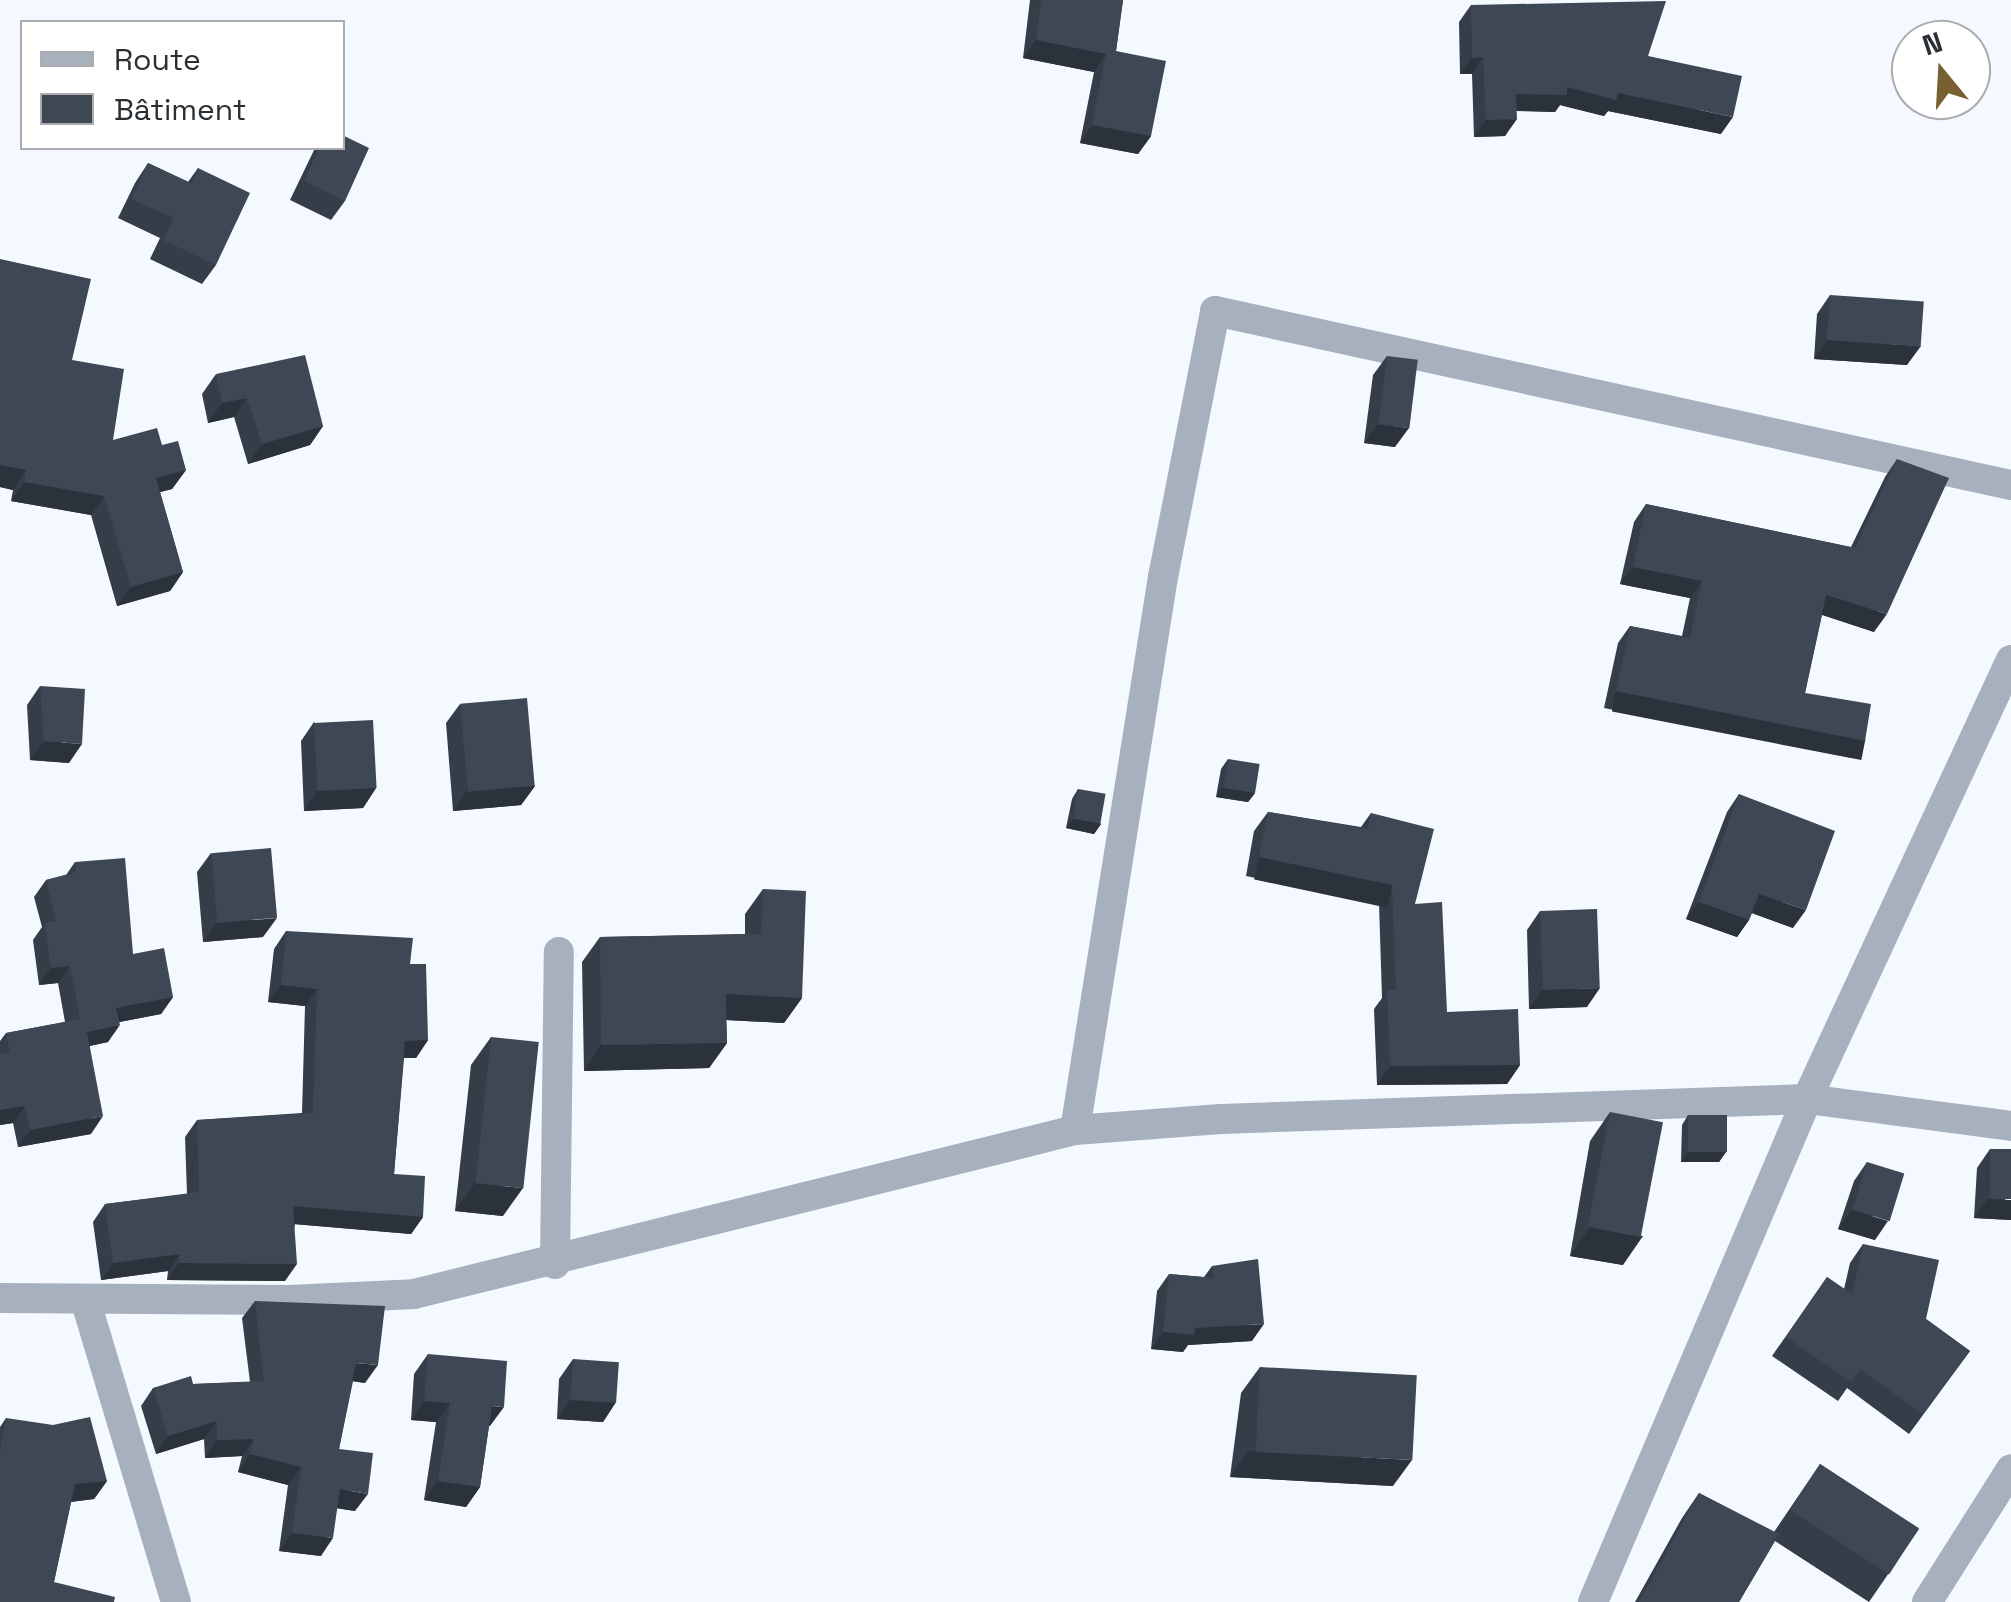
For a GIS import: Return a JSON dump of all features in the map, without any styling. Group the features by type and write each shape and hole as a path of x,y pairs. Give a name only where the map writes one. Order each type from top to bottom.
{"street":[{"path":"1075,1130 1163,576 1215,311 2011,486"},
{"path":"1592,1602 1806,1100 2011,660"},
{"path":"555,1264 559,952"},
{"path":"0,1298 414,1294 555,1264 1075,1130 1221,1119 1806,1100 2011,1126"},
{"path":"85,1300 176,1602"},
{"path":"1927,1602 2011,1469"}],"building":[{"path":"1041,0 1123,0 1116,51 1166,61 1151,136 1092,125 1106,54 1036,40"},
{"path":"1666,1 1648,56 1742,76 1733,117 1618,93 1616,100 1567,87 1567,95 1516,94 1517,119 1486,120 1483,57 1472,58 1471,5"},
{"path":"345,136 369,148 345,201 304,181 318,150 345,150"},
{"path":"148,163 191,183 198,168 250,193 216,265 163,240 174,218 131,199"},
{"path":"0,259 91,279 72,360 124,369 113,440 157,428 162,445 178,441 186,470 156,478 183,572 131,587 104,496 24,482 26,470 0,465"},
{"path":"1830,295 1924,302 1921,346 1827,340"},
{"path":"305,355 323,426 262,444 247,398 222,403 216,374"},
{"path":"1387,356 1418,360 1409,428 1379,424"},
{"path":"1897,459 1949,478 1887,614 1826,595 1805,693 1871,704 1865,741 1616,691 1630,626 1690,638 1702,581 1633,567 1646,504 1855,548"},
{"path":"40,686 85,689 82,744 44,741"},
{"path":"527,698 535,786 468,792 460,704"},
{"path":"373,720 377,788 318,791 314,723"},
{"path":"1228,759 1260,764 1255,793 1223,788"},
{"path":"1078,789 1106,794 1100,823 1073,819"},
{"path":"1739,794 1835,831 1806,910 1759,894 1749,920 1699,902"},
{"path":"1268,812 1368,829 1371,813 1434,829 1415,904 1442,902 1447,1012 1518,1009 1520,1065 1390,1066 1387,990 1396,990 1392,885 1259,857"},
{"path":"271,848 277,918 217,923 211,853"},
{"path":"125,858 133,954 164,948 173,997 116,1008 120,1025 87,1032 103,1116 30,1130 25,1106 0,1110 0,1054 10,1052 6,1033 80,1019 70,966 51,968 45,923 56,921 46,880 76,872 75,862"},
{"path":"763,889 806,891 802,998 726,994 727,1043 601,1045 600,937 761,934"},
{"path":"1597,909 1600,988 1543,990 1540,911"},
{"path":"286,931 413,938 410,964 426,964 428,1040 405,1041 394,1174 425,1176 423,1217 293,1206 297,1264 179,1263 180,1254 113,1263 105,1204 199,1192 197,1120 313,1113 317,989 281,985"},
{"path":"491,1037 539,1042 523,1188 476,1183"},
{"path":"1610,1112 1663,1122 1641,1237 1588,1227"},
{"path":"1688,1115 1727,1115 1727,1152 1688,1152"},
{"path":"1990,1149 2011,1149 2011,1199 1990,1199"},
{"path":"1867,1162 1904,1173 1890,1221 1852,1210"},
{"path":"1863,1244 1939,1260 1926,1319 1970,1351 1923,1414 1860,1369 1851,1382 1786,1337 1827,1277 1852,1294"},
{"path":"1258,1259 1264,1324 1195,1328 1194,1335 1163,1332 1169,1274 1214,1278 1212,1266"},
{"path":"255,1301 385,1306 378,1365 356,1363 339,1449 373,1453 368,1494 340,1489 333,1538 292,1533 301,1467 250,1454 254,1439 217,1440 217,1421 168,1436 153,1388 191,1376 193,1384 264,1381"},
{"path":"428,1354 507,1361 504,1407 492,1406 480,1487 438,1481 450,1403 424,1401"},
{"path":"573,1359 619,1362 616,1403 570,1400"},
{"path":"1260,1367 1417,1375 1412,1460 1256,1452"},
{"path":"90,1417 107,1481 75,1484 54,1582 115,1597 114,1602 0,1602 0,1452 6,1418 53,1425"},
{"path":"1820,1464 1919,1528 1889,1574 1790,1510"},
{"path":"1699,1493 1779,1534 1739,1602 1639,1602"}]}
